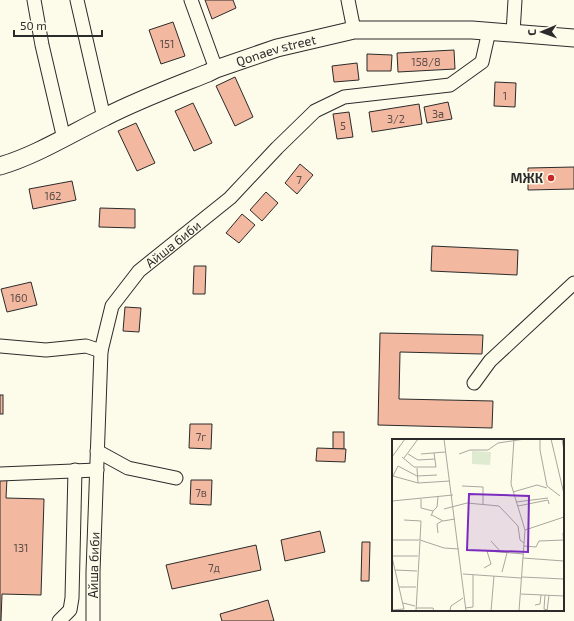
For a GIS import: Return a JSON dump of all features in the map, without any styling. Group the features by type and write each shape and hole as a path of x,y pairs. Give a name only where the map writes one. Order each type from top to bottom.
{"main road":[{"name":"Qonaev street","path":"0,166 64,139 147,97 216,69 277,48 354,30 489,31 574,38"}],"street":[{"path":"34,0 42,45 64,139"},
{"path":"77,0 104,118"},
{"path":"191,0 216,69"},
{"path":"348,0 354,30"},
{"path":"513,33 515,0"},
{"name":"Айша биби","path":"93,621 93,572 101,351 112,306 139,271 230,198 277,148 315,111 344,97 450,85 482,62 489,31"},
{"path":"474,382 490,362 574,283"},
{"path":"0,346 46,350 86,346 101,351"},
{"path":"97,452 128,468 176,478"},
{"path":"59,621 70,610 72,598 75,470"},
{"path":"0,474 97,470"}],"building":[{"path":"205,0 233,0 236,8 212,19"},
{"path":"173,22 185,56 161,64 149,30"},
{"path":"454,50 455,69 398,72 397,53"},
{"path":"367,54 392,55 391,71 367,71"},
{"path":"357,63 359,80 334,82 332,66"},
{"path":"235,77 253,117 235,126 216,86"},
{"path":"495,82 516,83 515,107 494,106"},
{"path":"448,102 452,119 427,123 424,107"},
{"path":"193,103 212,143 194,151 175,111"},
{"path":"419,104 422,124 372,132 369,112"},
{"path":"349,112 353,137 337,139 333,114"},
{"path":"136,123 155,163 137,171 118,131"},
{"path":"300,164 313,175 297,194 285,183"},
{"name":"МЖК","path":"574,167 574,189 528,190 528,168"},
{"path":"72,181 76,200 33,209 29,189"},
{"path":"266,192 278,203 262,221 250,210"},
{"path":"100,208 135,209 135,228 99,227"},
{"path":"242,214 255,225 239,243 226,233"},
{"path":"432,246 518,250 517,275 431,271"},
{"path":"194,266 206,266 205,294 193,294"},
{"path":"31,282 37,305 7,312 1,289"},
{"path":"125,307 141,308 139,332 123,331"},
{"path":"380,333 483,335 482,354 400,352 399,399 493,401 492,428 378,425"},
{"path":"0,395 3,395 3,414 0,414"},
{"path":"190,424 212,424 211,449 189,448"},
{"path":"333,432 344,432 344,449 333,449"},
{"path":"317,448 346,449 345,462 316,461"},
{"path":"0,478 7,478 6,498 44,499 41,595 2,594 1,621 0,621"},
{"path":"191,480 212,480 211,505 190,504"},
{"path":"320,531 325,552 285,561 281,540"},
{"path":"362,542 370,542 369,581 361,581"},
{"path":"256,545 261,570 172,589 166,565"},
{"path":"268,600 274,621 222,621 220,614"}],"place":[{"name":"МЖК","path":"551,178"}]}
